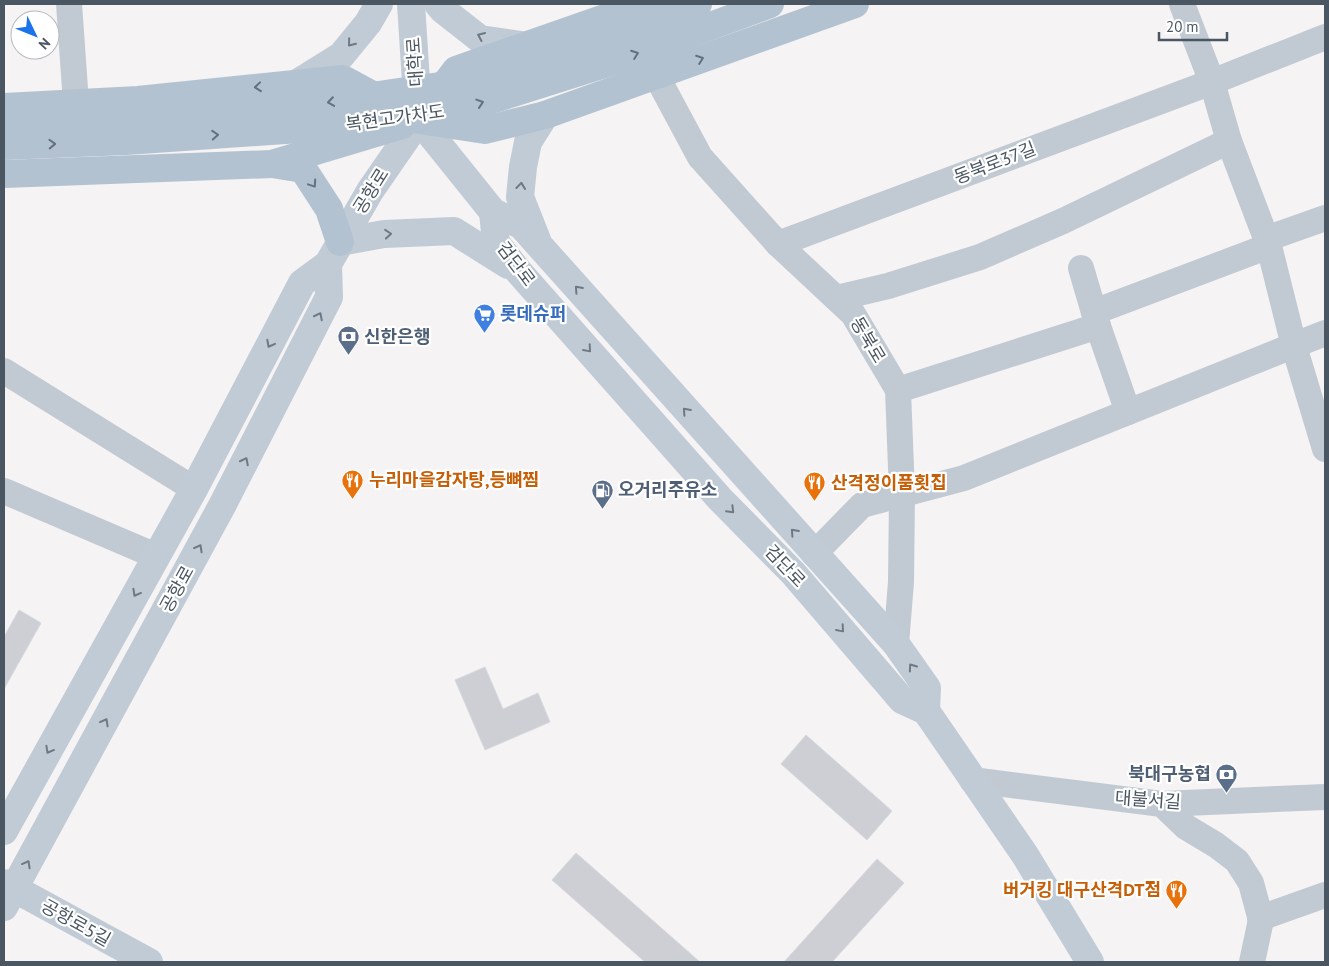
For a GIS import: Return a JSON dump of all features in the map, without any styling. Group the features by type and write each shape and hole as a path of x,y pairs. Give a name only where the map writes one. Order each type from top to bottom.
{"main road":[{"path":"296,84 341,56 368,23 379,4"},
{"name":"대학로","path":"411,4 419,120"},
{"path":"438,4 480,39 528,46"},
{"path":"272,164 419,120 456,70 645,4"},
{"name":"복현고가차도","path":"4,121 324,103 460,83 618,34 698,4"},
{"name":"복현고가차도","path":"4,146 126,141 328,127 469,107 627,57 770,4"},
{"path":"4,107 138,100 343,78 419,120 485,130 545,115 855,4"},
{"path":"578,28 542,57 535,69 542,93 592,98"},
{"path":"108,171 162,156 184,146 190,122 176,108 138,100"},
{"path":"541,248 520,197 528,142 545,115"},
{"path":"419,120 493,212"},
{"name":"공항로","path":"4,831 194,489 302,283 334,253 370,191 419,120"},
{"path":"4,174 272,164 302,170 329,209 334,253 384,234 454,231 519,272"},
{"name":"검단로","path":"493,212 521,225 896,644 927,688 926,712"},
{"name":"검단로","path":"493,212 496,243 519,272 720,499 793,573 902,700 926,712 1025,855 1090,962"},
{"name":"공항로","path":"7,893 223,504 329,297 334,253"},
{"name":"공항로5길","path":"7,893 149,962"}],"street":[{"path":"68,4 76,103"},
{"path":"1182,4 1212,82 1229,141 1268,242 1294,346 1325,449"},
{"name":"동북로37길","path":"778,244 1212,82 1325,37"},
{"name":"동북로","path":"656,74 700,157 778,244 854,314 898,390 902,494 901,582 896,644"},
{"path":"837,298 888,286 980,257 1063,221 1229,141"},
{"path":"898,390 1096,319 1325,218"},
{"path":"1081,268 1096,319 1128,412"},
{"path":"814,554 862,505 964,478 1325,333"},
{"path":"4,371 194,489"},
{"name":"공항로","path":"4,491 156,556"},
{"name":"대불서길","path":"972,780 1162,804 1325,796"},
{"path":"1162,804 1186,827 1216,845 1237,862 1251,883 1260,918 1252,962"},
{"path":"1260,918 1325,894"}],"building":[{"path":"19,610 41,623 4,689 4,637"},
{"path":"485,667 503,709 538,693 550,722 485,750 455,680"},
{"path":"806,735 892,811 867,840 781,764"},
{"path":"576,853 700,962 645,962 552,880"},
{"path":"877,859 904,883 832,962 784,962"}],"place":[{"name":"롯데슈퍼","path":"484,333"},
{"name":"신한은행","path":"348,356"},
{"name":"누리마을감자탕,등뼈찜","path":"353,499"},
{"name":"산격정이품횟집","path":"815,502"},
{"name":"오거리주유소","path":"602,509"},
{"name":"북대구농협","path":"1227,793"},
{"name":"버거킹 대구산격DT점","path":"1177,909"}]}
